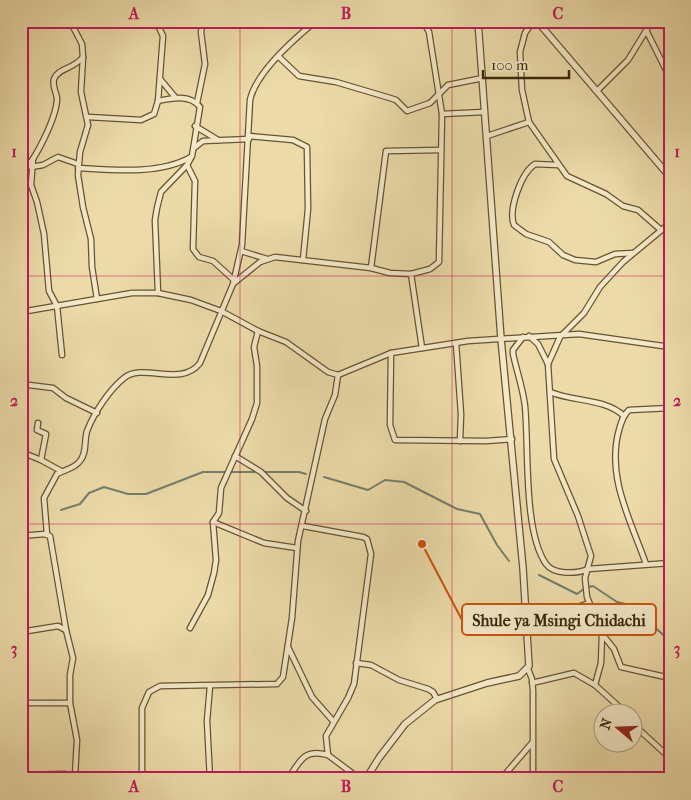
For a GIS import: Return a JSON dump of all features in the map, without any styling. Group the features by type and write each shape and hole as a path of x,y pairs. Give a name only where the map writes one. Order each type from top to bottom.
{"street":[{"path":"70,21 82,44 82,100 88,117 88,124 78,166 83,207 91,239 92,268 97,298"},
{"path":"88,117 141,120 154,114 158,100 164,36 156,21"},
{"path":"158,293 155,220 161,192 187,165 194,148 195,126 200,107 197,103 205,64 201,32 203,21"},
{"path":"75,776 77,740 70,703 70,675 73,658 66,630 50,539 47,534 44,498 57,474 71,469 83,457 87,433 97,413 125,377 131,374 172,375 196,368 234,282 241,252 250,100 253,89 279,57 316,21"},
{"path":"241,252 267,259 303,260 352,268 371,268 390,273 412,274 430,269 439,262 438,202 442,114 429,32 423,21"},
{"path":"478,21 501,338 523,568 528,669 532,683 533,779"},
{"path":"533,21 525,32 520,52 522,90 529,122 558,165 574,180 606,194 620,204 638,210 660,230"},
{"path":"537,21 670,177"},
{"path":"597,91 628,60 653,21 670,29"},
{"path":"647,32 670,78"},
{"path":"62,355 57,306 49,291 44,234 38,202 31,185 31,167 55,110 57,97 53,82 55,77 83,57"},
{"path":"279,57 299,76 336,82 390,98 396,100 407,112 422,108 440,96 448,85 483,78"},
{"path":"70,68 81,75"},
{"path":"160,79 175,97"},
{"path":"158,100 175,97 197,103"},
{"path":"442,114 484,112"},
{"path":"487,136 529,122"},
{"path":"195,126 219,140"},
{"path":"194,148 203,142 249,138 293,140 307,147 308,208 303,260"},
{"path":"371,268 386,151 441,150"},
{"path":"31,167 43,166 58,158 78,166 117,172 180,164 192,156"},
{"path":"21,174 33,159"},
{"path":"558,165 542,163 530,168 526,173 518,187 513,213 514,225 526,234 549,242 563,255 575,260 596,262 615,254 633,253"},
{"path":"187,165 195,181 193,249 199,257 213,261 234,282"},
{"path":"548,364 557,341 584,313 600,287 633,253 670,223"},
{"path":"234,282 247,270 267,259"},
{"path":"412,274 422,348"},
{"path":"21,312 132,293 158,293 191,300 221,311 258,331 286,342 328,372 338,374 391,353 501,338 579,334 670,347"},
{"path":"190,628 204,602 214,573 216,560 213,522 219,513 221,488 252,419 256,403 257,366 254,347 258,331"},
{"path":"529,336 538,344 548,364 549,410 554,459 578,516 591,556 585,588 589,603 602,634 614,648 621,667 670,678"},
{"path":"523,337 513,350 513,354 525,404 528,476 536,542 545,563 553,571 576,572 670,563"},
{"path":"456,343 461,414 460,441"},
{"path":"391,353 390,425 395,440 460,441 512,439"},
{"path":"142,779 142,708 148,692 160,686 276,684 283,677 297,572 298,548 325,418 335,395 338,374"},
{"path":"21,384 53,388 66,398 97,413"},
{"path":"550,392 578,400 609,405 624,416"},
{"path":"646,564 616,479 616,445 624,416 633,408 670,408"},
{"path":"38,423 37,430 46,434 42,460"},
{"path":"21,452 42,460 61,471"},
{"path":"235,456 261,472 287,498 306,511"},
{"path":"213,522 264,543 298,548"},
{"path":"303,526 368,539 371,554 351,692 326,736 328,755"},
{"path":"21,536 47,534"},
{"path":"541,620 589,603"},
{"path":"21,632 58,626 66,630"},
{"path":"594,685 601,663 602,634"},
{"path":"288,647 312,696 333,721"},
{"path":"356,663 371,665 399,680 428,689 433,692 437,699"},
{"path":"386,779 368,777 405,724 437,699 518,676 528,669"},
{"path":"532,683 574,673 594,685 614,702"},
{"path":"210,686 207,721 210,779"},
{"path":"21,703 70,703"},
{"path":"644,735 670,758"},
{"path":"501,779 532,743"},
{"path":"288,779 303,757 316,751 328,755 360,779"},
{"path":"21,775 75,776 84,779"}],"waterway":[{"path":"61,510 80,504 89,493 104,487 128,494 146,494 203,472 258,472"},
{"path":"263,472 299,472 306,474"},
{"path":"324,477 368,490 385,480 404,482 457,509 480,514 497,545 509,561"},
{"path":"539,575 577,594 585,588 593,586 617,602 630,605 670,641"}],"place":[{"name":"Shule ya Msingi Chidachi","path":"422,544"}]}
